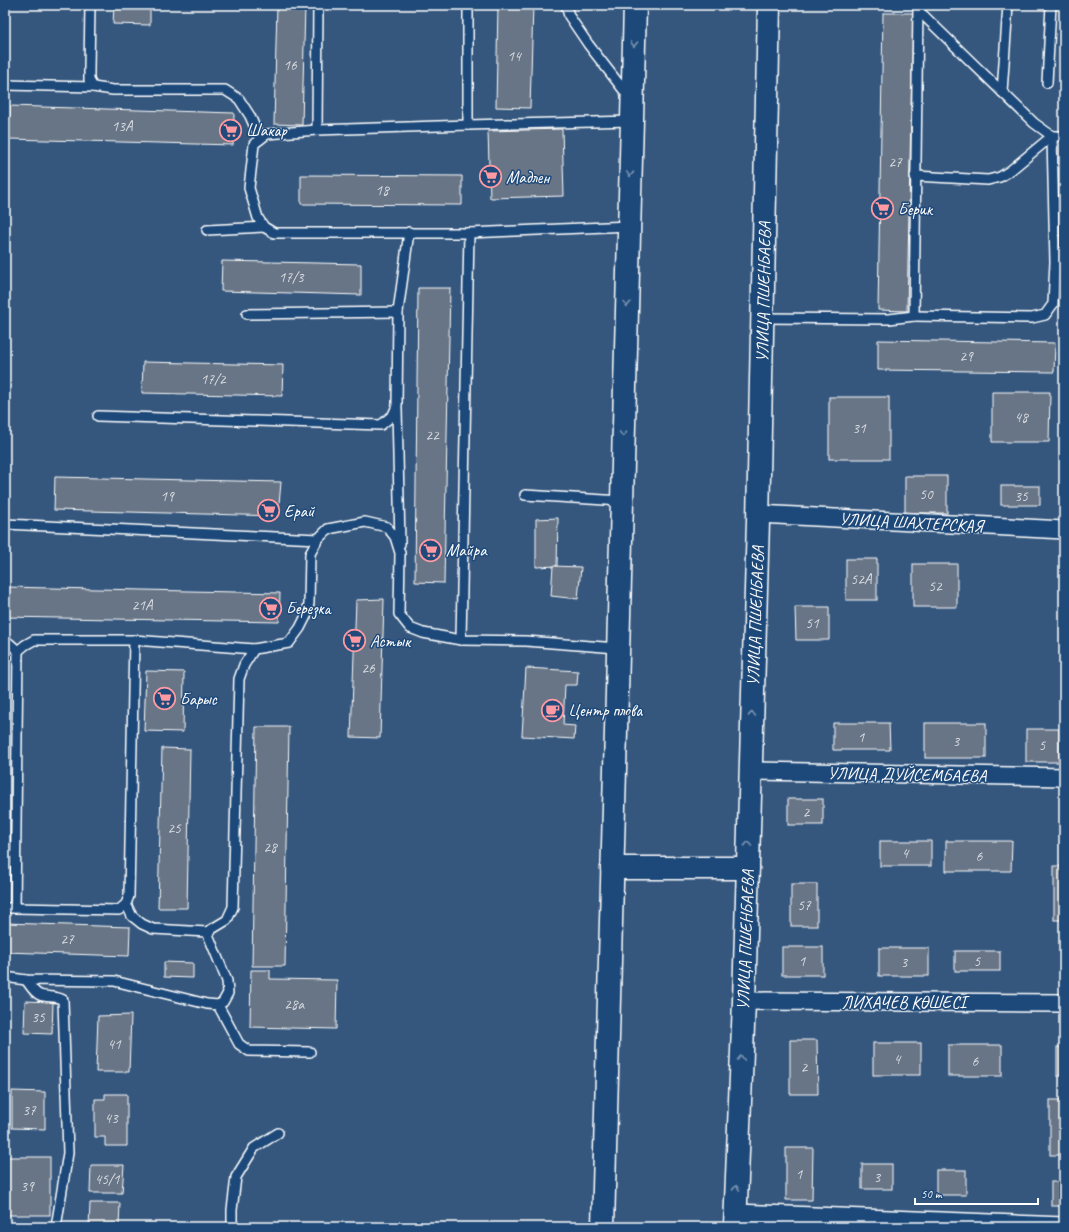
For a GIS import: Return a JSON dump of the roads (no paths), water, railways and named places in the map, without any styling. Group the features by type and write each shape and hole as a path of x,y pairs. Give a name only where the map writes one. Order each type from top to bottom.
{"main road":[{"path":"603,1227 635,5"},
{"name":"УЛИЦА ПШЕНБАЕВА","path":"735,1220 744,1001 758,514 769,5"},
{"path":"612,868 748,868"}],"street":[{"name":"УЛИЦА ШАХТЕРСКАЯ","path":"758,514 1064,530"},
{"name":"УЛИЦА ДУЙСЕМБАЕВА","path":"750,770 1064,777"},
{"name":"ЛИХАЧЕВ КӨШЕСІ","path":"744,1001 1064,1003"},
{"path":"735,1220 1064,1226"}],"lane":[{"path":"90,5 89,70 90,80 94,87"},
{"path":"316,130 318,5"},
{"path":"468,5 468,124"},
{"path":"264,227 258,218 249,188 254,144 267,134 316,130 468,124 632,111 569,16 566,5"},
{"path":"1002,92 1008,5"},
{"path":"1047,83 1051,5"},
{"path":"914,316 918,7"},
{"path":"918,7 1034,123 1052,136 1064,136"},
{"path":"5,86 94,87 113,90 225,90 239,99 250,116 260,139"},
{"path":"762,318 888,319 914,316 1032,318 1045,315 1053,304 1055,262 1052,136"},
{"path":"915,176 988,180 1000,177 1011,170 1052,136"},
{"path":"207,230 264,227 274,232 469,233 629,226"},
{"path":"409,232 398,312 397,406 400,553 399,614 410,628 423,633 461,640 526,641 617,648"},
{"path":"461,640 469,233"},
{"path":"247,314 398,312"},
{"path":"98,416 382,425 393,415 397,406"},
{"path":"525,495 621,501"},
{"path":"15,908 18,651 34,640 134,640 254,649 289,643 300,628 307,614 309,603 310,554 318,539 328,530 365,522 386,527 395,537 400,553"},
{"path":"5,524 318,539"},
{"path":"5,908 119,910 126,904 129,896 134,640"},
{"path":"5,643 9,643 18,651"},
{"path":"126,904 132,916 142,924 153,929 207,932 227,920 233,907 239,679 244,665 254,649"},
{"path":"5,977 26,980 114,981 207,1004 218,1005 223,1002 228,993 227,981 207,932"},
{"path":"26,980 41,996 60,998 63,1000 68,1153 56,1227"},
{"path":"218,1005 239,1044 248,1051 310,1052"},
{"path":"232,1227 232,1210 236,1177 254,1148 278,1133"}],"place":[{"name":"Шакар","path":"231,130"},
{"name":"Мадлен","path":"491,177"},
{"name":"Берик","path":"883,209"},
{"name":"Ерай","path":"268,511"},
{"name":"Майра","path":"431,550"},
{"name":"Березка","path":"271,608"},
{"name":"Астык","path":"355,641"},
{"name":"Барыс","path":"164,699"},
{"name":"Центр плова","path":"552,710"}]}
